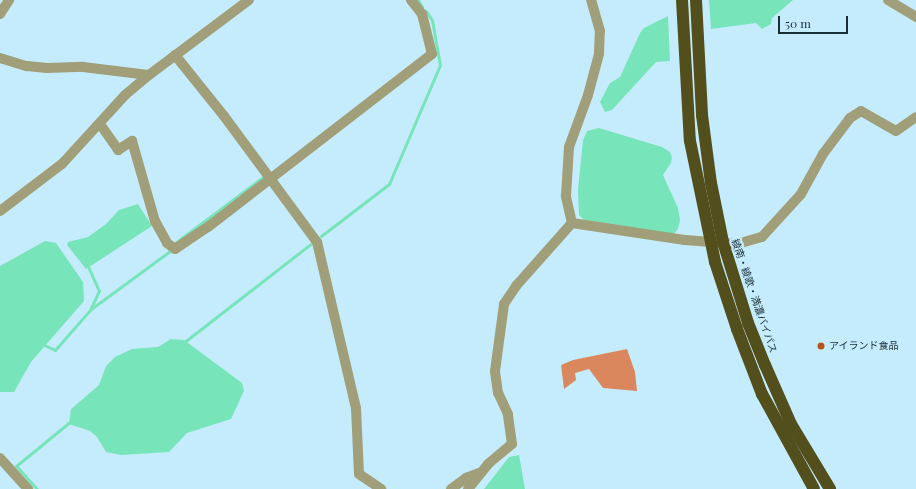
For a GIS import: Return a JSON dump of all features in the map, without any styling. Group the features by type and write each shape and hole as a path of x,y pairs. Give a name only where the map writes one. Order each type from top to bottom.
{"highway":[{"path":"682,0 690,141 710,241 724,293 760,388 814,489"},
{"name":"綾南・綾歌・満濃バイパス","path":"696,0 702,115 710,183 723,242 748,324 765,364 792,424 830,489"}],"street":[{"path":"0,211 62,164 126,95 149,75 249,0"},
{"path":"100,124 118,150 132,141 155,221 167,243 175,249 270,179 432,54 422,14 410,0"},
{"path":"572,223 566,196 569,147 588,95 599,54 600,31 591,0"},
{"path":"888,0 916,17"},
{"path":"0,14 7,1"},
{"path":"175,55 317,242 356,408 359,474 381,489"},
{"path":"0,58 27,66 47,68 83,68 149,75"},
{"path":"572,223 737,244 756,239 772,229 801,194 823,154 850,118 861,111 896,131 916,117"},
{"path":"468,489 479,473 512,444 508,414 498,393 495,371 504,304 516,286 572,223"},
{"path":"0,458 28,489"},
{"path":"451,489 466,478 479,473"}],"shaded area":[{"path":"709,0 793,0 772,18 771,24 762,29 756,23 711,29"},
{"path":"668,16 670,61 656,62 612,110 605,112 600,102 610,83 620,77 640,33 644,28"},
{"path":"599,128 662,147 670,152 672,157 671,163 663,175 678,208 680,220 678,229 673,235 584,220 579,215 578,189 583,140 587,131"},
{"path":"138,204 152,226 86,269 67,245 68,242 88,237 106,224 119,210"},
{"path":"45,241 56,243 83,282 84,301 31,362 14,392 0,392 0,266"},
{"path":"171,339 184,340 242,383 244,391 231,419 187,433 169,452 121,455 106,452 97,437 90,431 69,424 71,409 99,385 106,366 115,357 132,349 158,347"},
{"path":"627,349 635,372 637,391 603,388 589,369 575,373 576,380 564,389 561,365 573,360"},
{"path":"519,455 525,489 484,489 509,457"}],"waterway":[{"path":"418,0 422,7"},
{"path":"321,236 389,184 440,65 432,20 426,11"},
{"path":"175,243 263,177"},
{"path":"183,343 313,242"},
{"path":"91,309 170,251"},
{"path":"44,345 55,350 90,310 99,291 88,266"},
{"path":"37,489 16,466 71,421"}],"place":[{"name":"アイランド食品","path":"821,346"}]}
